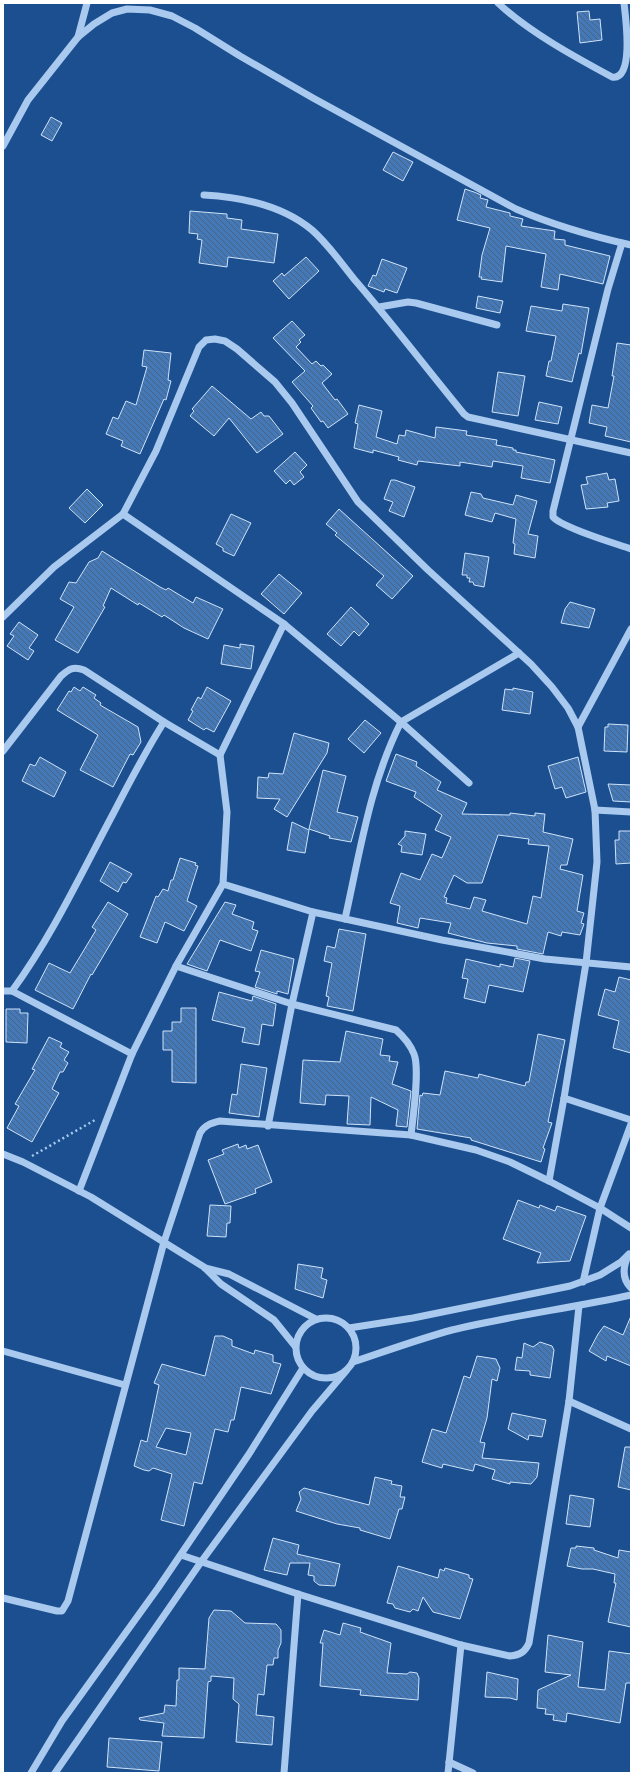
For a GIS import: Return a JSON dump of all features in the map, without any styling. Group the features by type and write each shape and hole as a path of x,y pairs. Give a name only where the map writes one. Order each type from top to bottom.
{"street":[{"path":"78,37 87,3"},
{"path":"143,3 150,10"},
{"path":"498,3 508,13 570,54 616,78 620,77 626,72 630,60 624,3"},
{"path":"3,146 28,100 78,37 94,24 112,13 127,9 150,10 172,16 195,28 313,98 516,209 574,231 631,245"},
{"path":"204,195 247,200 276,209 312,231 379,307 468,417 631,453"},
{"path":"622,243 608,289 553,511 553,517 557,522 631,549"},
{"path":"379,307 408,302 416,303 497,325"},
{"path":"3,617 54,567 123,514 156,451 198,347 206,340 215,339 225,341 237,349 275,382 301,416 346,485 366,511 519,653 552,687 568,708 578,727 595,810 597,862 586,963 564,1098 548,1181"},
{"path":"123,514 284,624 401,722 469,783"},
{"path":"79,1191 132,1054 176,966 223,884 227,812 220,755 284,624"},
{"path":"578,727 631,629"},
{"path":"345,919 373,790 401,722 519,653"},
{"path":"3,751 61,676 69,669 76,667 84,670 164,722 220,755"},
{"path":"12,991 30,966 61,914 131,776 164,722"},
{"path":"595,810 631,812"},
{"path":"223,884 313,912 442,940 545,959 631,967"},
{"path":"268,1126 292,1004 313,912"},
{"path":"176,966 292,1004 396,1030 407,1041 415,1056 416,1078 411,1134"},
{"path":"3,991 12,991 132,1054"},
{"path":"564,1098 631,1120"},
{"path":"3,1598 57,1611 62,1611 65,1607 164,1242 200,1133 204,1127 211,1123 220,1122 411,1134 476,1150 510,1162 600,1208 631,1228"},
{"path":"583,1282 600,1208 631,1124"},
{"path":"3,1154 23,1162 79,1191 204,1268 221,1284 274,1320 296,1346"},
{"path":"349,1328 413,1318 583,1282 611,1268 630,1253"},
{"path":"630,1253 624,1264 624,1276 631,1288"},
{"path":"204,1268 229,1274 316,1319"},
{"path":"353,1362 450,1331 501,1319 579,1306 631,1295"},
{"path":"181,1555 298,1594 461,1645 510,1656 523,1652 529,1643 568,1401 579,1306"},
{"path":"55,1773 201,1562 312,1411 346,1371 353,1362 356,1344 355,1338 349,1328 340,1321 328,1318 316,1319 306,1325 299,1334 296,1346 297,1357 303,1368 312,1375 324,1378 336,1377 346,1371"},
{"path":"3,1351 126,1385"},
{"path":"31,1773 62,1721 181,1555 249,1454 303,1368"},
{"path":"568,1401 631,1429"},
{"path":"284,1773 298,1594"},
{"path":"448,1773 461,1645"},
{"path":"449,1762 473,1773"}],"path":[{"path":"23,1162 109,1112"}],"building":[{"path":"589,11 590,20 600,19 602,40 580,43 577,12"},
{"path":"51,117 62,123 52,141 41,135"},
{"path":"393,152 413,162 403,181 383,170"},
{"path":"465,189 481,195 480,198 488,200 486,207 510,213 510,216 523,219 521,226 555,231 554,239 565,240 565,245 610,256 603,284 560,274 558,290 541,287 546,254 506,246 502,282 481,279 482,277 479,277 482,255 490,228 457,220"},
{"path":"190,211 227,214 227,218 242,220 241,229 278,234 274,263 228,257 227,267 199,263 202,240 197,239 198,234 189,233"},
{"path":"306,257 319,271 289,299 273,281 282,273 284,276"},
{"path":"382,259 407,268 397,293 385,289 384,292 368,286 373,275 376,276"},
{"path":"478,296 503,301 500,313 476,308"},
{"path":"563,304 589,308 581,354 579,353 572,382 546,376 549,361 551,361 556,336 526,331 531,306 562,311"},
{"path":"292,321 305,335 299,340 301,342 296,347 312,364 316,361 321,366 323,365 332,374 322,383 335,400 337,399 348,414 328,428 323,421 321,422 311,408 313,406 292,382 305,371 273,338"},
{"path":"617,343 631,345 631,442 605,436 607,427 589,423 592,405 608,408 614,376 612,376"},
{"path":"144,350 171,353 168,380 171,381 166,400 164,399 140,454 121,446 123,441 106,434 113,417 118,419 126,401 136,405 147,367 142,366"},
{"path":"498,372 525,376 518,416 492,412"},
{"path":"212,386 251,419 261,412 264,416 269,416 283,434 257,453 229,418 214,436 190,416 194,411 192,409"},
{"path":"539,402 562,407 558,424 535,420"},
{"path":"359,405 382,411 376,437 397,444 399,435 405,436 406,430 435,438 436,427 467,431 466,435 497,440 496,445 513,448 516,452 555,460 550,483 521,478 523,466 493,461 492,467 460,462 460,466 418,461 417,465 398,460 399,457 373,450 373,453 354,448 358,424 355,423"},
{"path":"295,452 307,465 300,472 304,477 294,485 290,480 286,484 274,471"},
{"path":"607,473 609,480 615,479 619,501 607,503 608,507 586,509 581,485 588,484 586,477"},
{"path":"391,480 415,487 404,517 389,511 393,502 384,499"},
{"path":"87,489 103,505 85,523 69,508"},
{"path":"471,492 481,494 483,498 513,505 516,495 537,501 528,534 538,536 535,558 514,554 515,544 513,543 516,519 495,513 492,522 465,515"},
{"path":"339,509 413,576 392,599 376,585 384,576 335,535 337,533 326,524"},
{"path":"231,514 251,523 234,556 223,551 223,548 216,544"},
{"path":"102,551 160,587 166,590 168,588 193,603 196,597 223,609 208,639 184,628 164,615 162,617 139,603 138,605 111,588 103,606 105,607 78,653 55,640 74,607 60,599 69,582 76,583 89,562 98,558"},
{"path":"465,553 489,557 484,587 474,585 473,582 469,582 470,578 467,578 467,575 462,575"},
{"path":"279,574 302,593 284,614 261,594"},
{"path":"570,602 595,609 589,628 561,623 565,609"},
{"path":"351,607 369,624 359,636 354,631 341,646 327,634"},
{"path":"19,622 38,635 29,648 34,651 28,660 7,646 14,636 10,634"},
{"path":"240,644 254,646 251,669 221,664 224,645 240,648"},
{"path":"74,687 80,691 83,687 96,695 94,698 101,703 100,705 138,727 141,742 133,755 130,754 113,787 80,770 98,735 57,710 69,691 71,692"},
{"path":"207,687 231,701 214,732 206,728 204,730 188,720 193,711 191,710 198,697 201,699"},
{"path":"513,688 533,692 530,714 502,710 505,689 513,690"},
{"path":"365,720 381,733 364,753 348,739"},
{"path":"608,724 628,725 627,752 604,751 605,727 608,727"},
{"path":"294,733 329,743 327,753 287,817 274,809 280,799 257,798 258,777 268,778 269,773 283,774"},
{"path":"396,754 417,762 416,766 441,782 437,790 467,803 462,814 510,815 510,813 535,816 535,813 545,814 543,832 573,839 567,865 561,865 560,869 583,875 577,911 584,913 581,923 584,924 580,935 562,932 561,936 548,932 543,954 517,949 517,946 487,943 448,933 451,923 420,918 418,928 397,923 400,906 390,903 401,873 420,880 432,854 442,858 451,837 435,830 442,815 414,797 416,792 386,781","holes":["498,835 529,839 528,844 549,846 541,898 533,896 527,924 482,911 486,900 474,897 470,909 446,903 447,898 444,897 454,875 467,883 482,883"]},
{"path":"40,757 66,772 54,797 22,781 30,764 35,766"},
{"path":"578,757 586,792 566,798 562,787 555,789 548,766"},
{"path":"323,770 346,776 337,812 358,817 351,842 329,838 330,836 309,829"},
{"path":"608,784 631,785 631,802 613,801"},
{"path":"292,822 309,830 305,853 287,850"},
{"path":"405,831 426,834 422,855 401,852 402,846 398,844 405,836"},
{"path":"619,831 631,831 631,863 616,864 615,840 619,840"},
{"path":"180,858 196,863 195,865 198,866 187,901 197,906 184,931 165,922 157,943 140,937 156,896 158,897 163,889 168,891"},
{"path":"110,862 132,874 126,883 123,882 118,892 100,881"},
{"path":"108,902 128,914 92,975 91,974 73,1009 35,990 49,963 70,973 96,930 92,927"},
{"path":"225,902 236,905 232,914 254,922 252,929 258,931 251,951 220,940 207,971 187,964"},
{"path":"339,929 366,934 353,1011 327,1006 329,997 326,996 332,963 324,961 327,946 335,948"},
{"path":"261,950 294,959 288,994 277,991 277,994 255,987 260,972 255,971"},
{"path":"515,958 530,961 523,992 489,985 485,1003 464,998 468,979 462,978 466,959 500,967 500,964 513,967"},
{"path":"619,977 631,980 631,1053 613,1048 619,1021 598,1015 605,989 615,992"},
{"path":"219,992 252,1001 253,996 276,1004 273,1026 262,1024 259,1045 242,1042 245,1028 212,1020"},
{"path":"181,1008 196,1008 196,1083 172,1082 172,1050 163,1050 163,1031 172,1031 172,1022 181,1022"},
{"path":"6,1009 20,1009 20,1013 28,1013 27,1043 6,1042"},
{"path":"346,1031 383,1039 380,1055 390,1056 389,1061 398,1062 392,1084 411,1091 407,1127 396,1126 398,1110 371,1097 370,1125 347,1124 349,1096 326,1095 325,1105 300,1103 303,1060 340,1062"},
{"path":"538,1034 565,1040 548,1122 552,1123 543,1148 545,1149 541,1162 471,1140 471,1138 417,1129 420,1095 422,1096 423,1093 440,1095 445,1071 478,1078 479,1074 525,1086 526,1082 529,1082"},
{"path":"49,1037 62,1043 60,1047 69,1052 64,1060 68,1063 63,1072 60,1072 52,1089 59,1093 32,1142 7,1128 19,1106 15,1104 35,1070 32,1069"},
{"path":"241,1064 267,1068 259,1117 229,1113 232,1094 237,1095"},
{"path":"238,1144 239,1148 246,1145 247,1149 258,1145 272,1182 255,1189 256,1193 225,1204 208,1160 224,1154 222,1150"},
{"path":"518,1200 539,1208 540,1205 555,1211 557,1206 586,1216 570,1261 537,1263 541,1253 503,1239"},
{"path":"210,1205 231,1206 230,1223 227,1223 226,1237 207,1236"},
{"path":"298,1264 323,1268 321,1278 327,1280 323,1298 295,1289"},
{"path":"631,1316 631,1366 607,1356 606,1361 589,1351 604,1326 623,1335"},
{"path":"215,1336 223,1336 232,1340 232,1346 254,1354 255,1350 273,1355 273,1362 281,1364 271,1394 241,1387 234,1420 231,1420 228,1432 215,1429 202,1484 194,1482 184,1526 161,1520 172,1474 153,1468 149,1471 134,1466 141,1440 147,1442 159,1385 154,1383 162,1364 205,1376","holes":["166,1428 191,1433 186,1455 156,1447"]},
{"path":"540,1342 552,1346 554,1350 550,1378 530,1375 530,1371 515,1370 517,1357 522,1358 524,1343 533,1347"},
{"path":"477,1356 496,1359 500,1368 497,1381 492,1379 487,1418 480,1442 485,1443 482,1458 539,1463 537,1477 531,1484 510,1482 510,1484 492,1479 495,1470 475,1464 473,1471 443,1464 442,1468 422,1462 432,1429 446,1433 464,1376 470,1378"},
{"path":"512,1413 546,1420 542,1437 529,1435 528,1440 508,1429"},
{"path":"625,1447 631,1447 631,1490 618,1487"},
{"path":"375,1477 392,1481 391,1484 402,1486 400,1497 405,1497 402,1509 399,1509 390,1539 360,1530 360,1528 337,1524 296,1511 301,1499 299,1492 304,1488 369,1505"},
{"path":"570,1495 594,1499 590,1527 566,1524"},
{"path":"273,1538 299,1545 297,1554 340,1564 335,1586 319,1585 314,1581 314,1576 308,1575 310,1563 290,1563 287,1575 264,1570"},
{"path":"576,1546 594,1548 594,1550 618,1558 619,1550 631,1552 631,1627 608,1622 616,1583 614,1583 615,1574 593,1569 582,1569 567,1566 571,1548 576,1548"},
{"path":"398,1566 438,1578 440,1569 444,1571 445,1568 469,1575 469,1578 473,1579 460,1619 433,1612 423,1597 418,1611 413,1609 410,1612 395,1608 393,1604 387,1603"},
{"path":"214,1610 231,1611 245,1623 276,1624 281,1630 281,1643 278,1650 278,1658 274,1658 273,1665 267,1665 264,1695 258,1694 256,1715 274,1717 272,1745 236,1742 239,1704 233,1699 234,1678 211,1676 211,1681 208,1682 204,1738 162,1736 164,1723 140,1720 139,1718 164,1713 165,1705 176,1706 179,1668 205,1669 209,1618"},
{"path":"343,1623 361,1628 360,1632 391,1643 387,1673 417,1673 419,1678 418,1700 360,1695 361,1690 320,1686 323,1643 320,1643 324,1630 340,1635"},
{"path":"548,1635 583,1642 578,1687 605,1690 609,1651 631,1654 631,1683 626,1683 620,1723 567,1713 566,1722 553,1720 554,1715 545,1714 546,1709 537,1708 538,1690 571,1675 545,1672"},
{"path":"487,1672 518,1679 517,1700 510,1698 485,1697"},
{"path":"109,1738 162,1742 159,1771 107,1767"}]}
